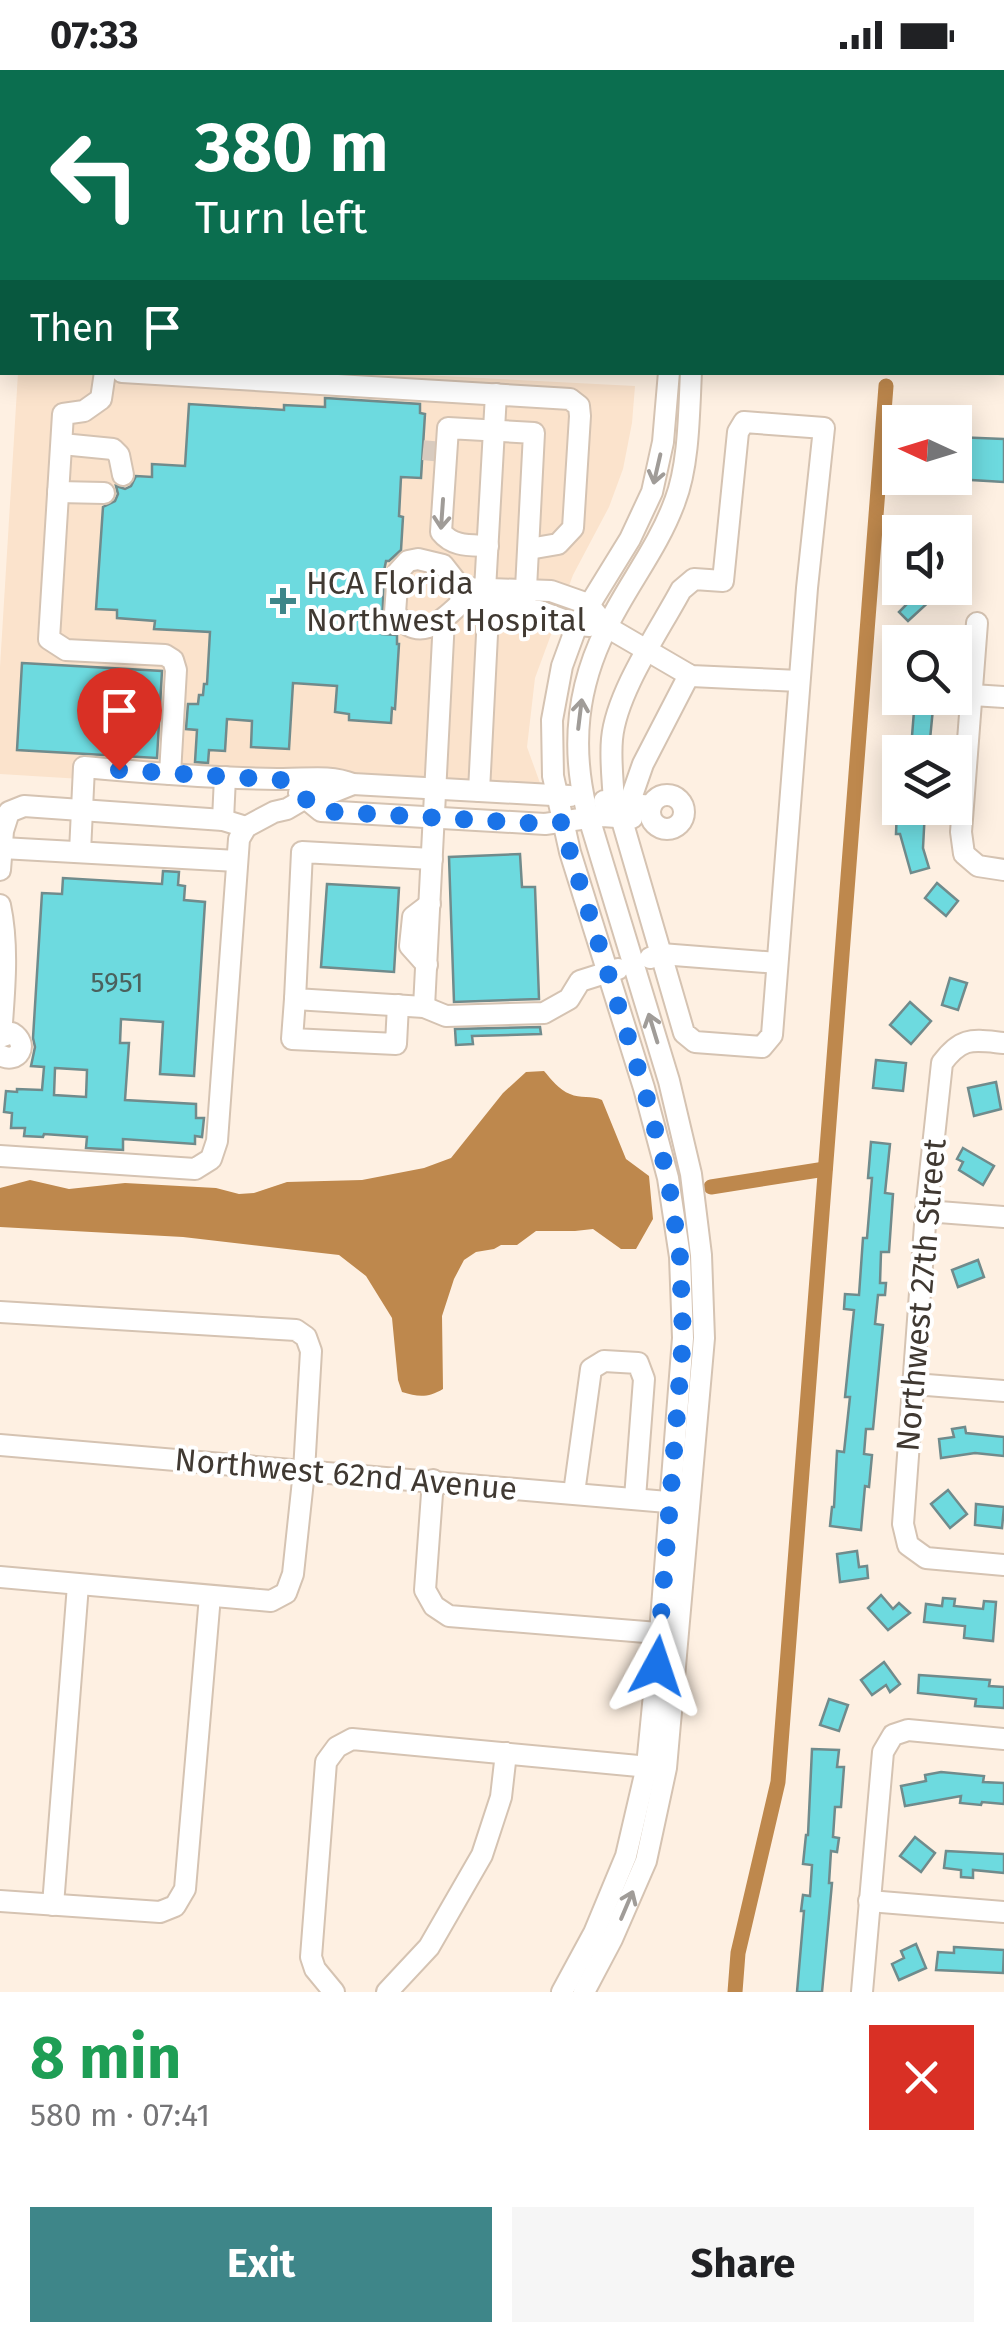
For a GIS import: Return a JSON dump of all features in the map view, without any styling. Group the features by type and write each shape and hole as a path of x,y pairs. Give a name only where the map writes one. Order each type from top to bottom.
{"street":[{"path":"104,375 100,399 84,411 64,414 49,639 66,650 164,655 172,660 176,670 170,774"},
{"path":"218,375 365,380 570,398 579,406 580,416 573,528 558,544 529,549"},
{"path":"584,1992 646,1861 680,1503 683,1338 680,1257 668,1178 570,852 553,776 552,720 562,666 578,625 630,539 652,492 663,442 669,375"},
{"path":"680,1503 704,1338 701,1255 691,1174 669,1081 586,807 578,774 577,721 587,672 606,627 652,553 676,498 692,375"},
{"path":"478,791 496,394"},
{"path":"744,422 824,428 800,681 772,1035 762,1047 695,1042 684,1033 661,954 621,808 612,740 618,710 682,590 694,579 723,581 736,442 744,422"},
{"path":"488,546 454,544 441,532 441,434 494,425 534,433 526,600"},
{"path":"62,444 114,449 123,475"},
{"path":"58,492 104,493"},
{"path":"424,1007 436,789 455,604 485,598 526,600 551,592 588,604 606,627 689,675 800,681"},
{"path":"526,600 578,625 606,627"},
{"path":"977,623 972,694 1004,697"},
{"path":"621,808 689,675"},
{"path":"970,715 961,832 964,854 978,866 1004,870"},
{"path":"80,852 84,767 282,780 338,778 353,784 557,794 586,807 651,812"},
{"path":"223,820 225,777"},
{"path":"282,780 321,811 545,824 564,822 586,807"},
{"path":"0,1156 195,1168 211,1159 217,1141 239,838 246,826 274,812 353,784"},
{"path":"0,870 8,812 24,806 223,820 246,826"},
{"path":"2,848 237,861"},
{"path":"398,1005 396,1044 292,1039 302,852 432,859"},
{"path":"0,905 4,983 0,1036 15,1035 22,1048 12,1059 0,1056"},
{"path":"294,999 424,1007 446,1016 544,1013 569,999 580,981 661,954 778,962"},
{"name":"Northwest 27th Street","path":"1004,1042 973,1040 953,1048 942,1063 926,1211 902,1524 908,1545 926,1558 1004,1565"},
{"path":"644,1088 669,1081"},
{"path":"668,1178 691,1174"},
{"path":"926,1211 1004,1217"},
{"path":"0,1312 296,1330 306,1337 311,1351 304,1471 293,1574 286,1593 271,1600 0,1577"},
{"path":"574,1493 591,1369 604,1361 638,1363 644,1378 634,1498"},
{"path":"914,1384 1004,1392"},
{"name":"Northwest 62nd Avenue","path":"0,1445 680,1503"},
{"path":"433,1480 426,1590 434,1606 449,1616 670,1634"},
{"path":"53,1905 78,1584"},
{"path":"0,1901 160,1912 176,1906 185,1888 210,1596"},
{"path":"862,1992 883,1752 893,1735 908,1730 1004,1738"},
{"path":"334,1992 315,1970 311,1957 326,1762 337,1747 352,1739 657,1767"},
{"path":"387,1992 430,1947 482,1854 501,1797 506,1752"},
{"path":"562,1992 594,1933 657,1767"},
{"path":"869,1901 1004,1912"}],"shaded area":[{"name":"HCA Florida Northwest Hospital","path":"18,375 422,375 635,386 623,469 609,507 573,575 535,678 527,747 540,783 239,773 212,787 0,774 0,667"},
{"path":"544,1071 566,1092 602,1100 626,1159 649,1176 653,1219 636,1249 621,1249 593,1229 536,1231 517,1245 476,1252 464,1260 442,1316 443,1389 433,1394 402,1392 392,1318 366,1276 339,1255 183,1237 0,1227 0,1188 30,1180 69,1189 125,1183 216,1188 239,1194 287,1182 362,1180 424,1168 451,1158 503,1093 526,1072"}],"building":[{"path":"325,398 420,404 420,413 425,414 421,478 401,477 401,550 386,561 384,571 382,634 397,635 399,644 391,723 349,720 349,714 335,712 337,686 293,683 289,749 251,747 252,721 227,719 225,751 209,750 208,763 195,762 197,730 186,729 188,704 198,704 207,684 210,632 154,629 155,621 117,618 117,610 96,609 103,507 115,501 116,486 125,489 136,476 152,477 152,464 185,466 189,404 284,410 284,405 325,407"},
{"path":"972,438 1004,439 1004,482 972,480"},
{"path":"906,605 925,605 908,621 899,612"},
{"path":"22,663 162,671 157,758 17,750"},
{"path":"914,715 932,715 930,735 912,735"},
{"path":"896,825 924,825 923,848 929,868 911,873 900,834 896,834"},
{"path":"520,854 522,887 535,887 539,999 454,1002 449,857"},
{"path":"163,871 179,872 178,885 185,886 184,900 205,902 194,1076 160,1074 163,1022 121,1019 120,1043 129,1043 125,1100 196,1104 196,1118 204,1118 202,1137 195,1136 195,1144 123,1139 123,1150 86,1148 87,1137 24,1136 25,1128 11,1128 12,1113 4,1112 6,1091 42,1090 44,1067 31,1066 42,893 62,894 63,878 162,884","holes":["55,1068 87,1070 86,1097 54,1095"]},
{"path":"937,883 958,901 946,916 925,898"},
{"path":"327,884 399,888 394,972 321,967"},
{"path":"950,978 967,983 958,1010 942,1005"},
{"path":"910,1002 931,1021 911,1044 890,1025"},
{"path":"540,1027 541,1034 472,1036 473,1044 456,1045 455,1029"},
{"path":"876,1060 906,1063 903,1091 873,1088"},
{"path":"996,1082 1001,1109 974,1116 968,1088"},
{"path":"871,1142 890,1144 885,1193 893,1194 889,1252 881,1252 880,1283 886,1283 885,1295 878,1295 875,1324 883,1325 873,1429 866,1429 864,1454 872,1455 861,1530 830,1526 837,1451 844,1452 850,1397 845,1397 854,1310 844,1309 845,1294 859,1295 872,1178 868,1178"},
{"path":"963,1148 994,1166 983,1185 959,1170 963,1162 957,1159"},
{"path":"978,1260 984,1277 958,1287 952,1270"},
{"path":"965,1427 966,1433 1004,1437 1004,1456 975,1453 941,1458 939,1439 954,1437 952,1429"},
{"path":"948,1490 967,1514 950,1528 931,1504"},
{"path":"976,1504 1004,1507 1002,1528 975,1525"},
{"path":"857,1551 859,1567 867,1566 868,1578 840,1582 837,1554"},
{"path":"881,1595 893,1609 899,1603 910,1613 888,1630 868,1608"},
{"path":"943,1598 955,1599 954,1606 983,1609 984,1601 996,1602 993,1641 964,1638 965,1626 924,1622 926,1604 942,1606"},
{"path":"884,1662 900,1684 890,1692 886,1685 872,1695 861,1680"},
{"path":"919,1675 990,1680 989,1686 1004,1687 1004,1708 975,1706 976,1699 918,1693"},
{"path":"829,1699 848,1705 839,1731 820,1725"},
{"path":"812,1749 839,1750 837,1767 844,1767 841,1807 835,1807 833,1837 839,1838 837,1852 831,1851 832,1883 822,1992 797,1992 801,1911 803,1895 810,1896 812,1865 803,1864"},
{"path":"941,1772 984,1776 983,1782 1004,1783 1004,1804 960,1803 961,1796 905,1806 901,1786 926,1781 925,1775"},
{"path":"915,1837 935,1853 921,1872 900,1856"},
{"path":"946,1851 1004,1854 1004,1873 973,1870 973,1878 961,1877 961,1870 944,1868"},
{"path":"916,1944 926,1968 899,1980 892,1964 904,1958 901,1951"},
{"path":"954,1947 1004,1950 1003,1973 936,1970 938,1952 954,1953"}],"waterway":[{"path":"735,1992 738,1953 778,1782 886,386"},
{"path":"711,1187 825,1169"}],"tunnel":[{"path":"432,461 434,440"}],"place":[{"name":"HCA Florida Northwest Hospital","path":"283,601"}],"route":[{"path":"119,770 282,780 321,811 564,822 668,1178 680,1257 683,1338 657,1666"}]}
